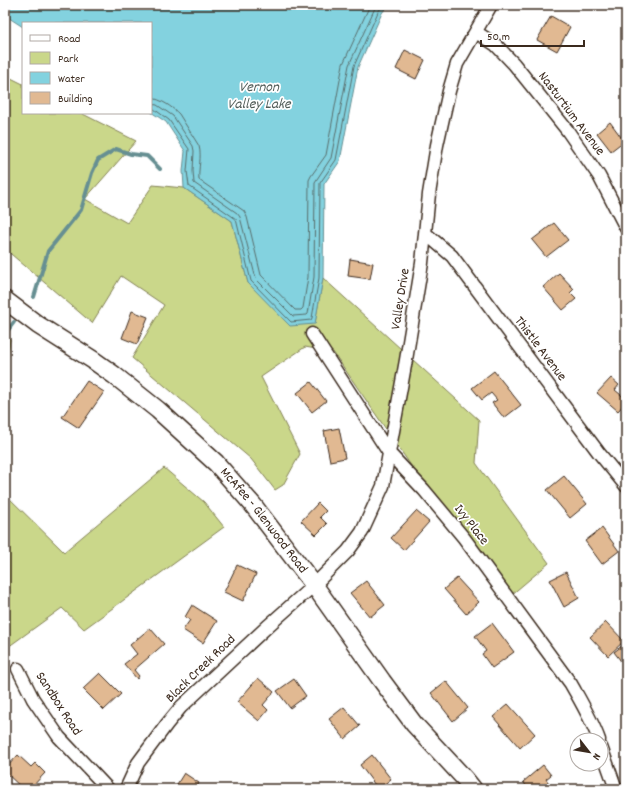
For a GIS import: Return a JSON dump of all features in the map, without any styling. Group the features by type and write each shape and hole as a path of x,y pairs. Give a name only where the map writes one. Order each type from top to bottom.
{"street":[{"name":"Valley Drive","path":"314,585 348,551 362,532 383,486 422,263 437,145 449,91 457,64 491,5"},
{"name":"Nasturtium Avenue","path":"476,32 496,45 514,64 567,130 599,176 626,228"},
{"name":"Thistle Avenue","path":"425,233 452,256 599,453 623,478"},
{"name":"McAfee - Glenwood Road","path":"5,300 38,325 93,360 158,410 216,463 253,506 314,585 414,724 473,789"},
{"name":"Ivy Place","path":"312,334 389,454 424,490 464,538 571,684 584,706 596,732"},
{"name":"Black Creek Road","path":"126,789 138,763 181,707 314,585"},
{"name":"Sandbox Road","path":"18,669 33,699 59,737 108,789"},
{"path":"609,769 616,789"}],"green space":[{"path":"5,75 22,84 22,114 83,114 136,141 85,199 127,223 153,185 184,188 232,221 248,283 315,323 323,278 479,420 476,463 549,563 504,601 333,352 305,347 261,377 300,454 283,485 275,490 251,459 132,358 164,305 121,276 92,323 5,249"},
{"path":"5,335 10,339 5,379"},
{"path":"164,468 204,502 224,527 84,629 62,608 8,647 5,652 5,494 64,552"}],"water":[{"name":"Vernon Valley Lake","path":"9,5 388,5 382,13 358,67 340,161 324,184 323,278 315,324 290,326 248,283 232,221 184,188 183,171 185,151 166,122 152,113 152,22 22,22 22,26 6,16"}],"building":[{"path":"551,16 570,27 557,51 537,40"},
{"path":"405,50 425,60 416,79 396,69"},
{"path":"610,122 624,141 611,151 597,133"},
{"path":"554,223 568,240 546,257 532,240"},
{"path":"350,259 373,263 370,279 348,276"},
{"path":"559,273 574,289 570,293 576,299 563,310 543,287"},
{"path":"132,311 148,317 137,344 122,338"},
{"path":"494,371 521,405 504,418 492,403 497,400 491,393 482,400 472,388"},
{"path":"611,378 619,385 615,390 626,399 626,402 618,411 597,393"},
{"path":"87,381 104,392 79,428 62,417"},
{"path":"311,382 326,401 312,412 297,393"},
{"path":"339,428 345,458 330,461 324,431"},
{"path":"564,476 587,504 570,518 547,490"},
{"path":"318,503 326,511 320,517 327,524 316,535 301,521"},
{"path":"416,511 429,522 404,550 391,538"},
{"path":"602,528 619,551 602,564 585,541"},
{"path":"237,565 256,574 243,601 224,592"},
{"path":"566,572 579,598 564,607 550,580"},
{"path":"457,578 479,602 466,614 444,589"},
{"path":"366,581 385,605 370,617 350,593"},
{"path":"192,605 217,621 203,643 183,630 190,620 185,617"},
{"path":"606,622 624,641 608,656 590,637"},
{"path":"492,623 514,652 492,668 482,654 486,651 475,636"},
{"path":"150,628 164,644 134,670 139,676 137,679 124,664 137,654 130,645"},
{"path":"626,643 626,663 624,665 614,652"},
{"path":"100,673 121,694 104,710 83,689"},
{"path":"258,678 274,692 263,705 268,710 259,721 237,702"},
{"path":"294,679 306,696 290,708 277,691"},
{"path":"446,681 468,708 453,721 431,693"},
{"path":"508,704 535,734 520,748 493,717"},
{"path":"344,707 360,726 345,739 329,719"},
{"path":"18,755 31,767 35,763 45,773 30,789 23,789 5,772 5,769"},
{"path":"372,755 391,779 378,789 360,765"},
{"path":"543,765 551,775 546,779 553,789 529,789 523,782"},
{"path":"184,773 199,783 196,789 174,789"}],"waterway":[{"path":"34,297 48,251 81,210 92,173 98,160 116,149 131,154 147,156 160,169"},
{"path":"5,334 14,322"}]}
